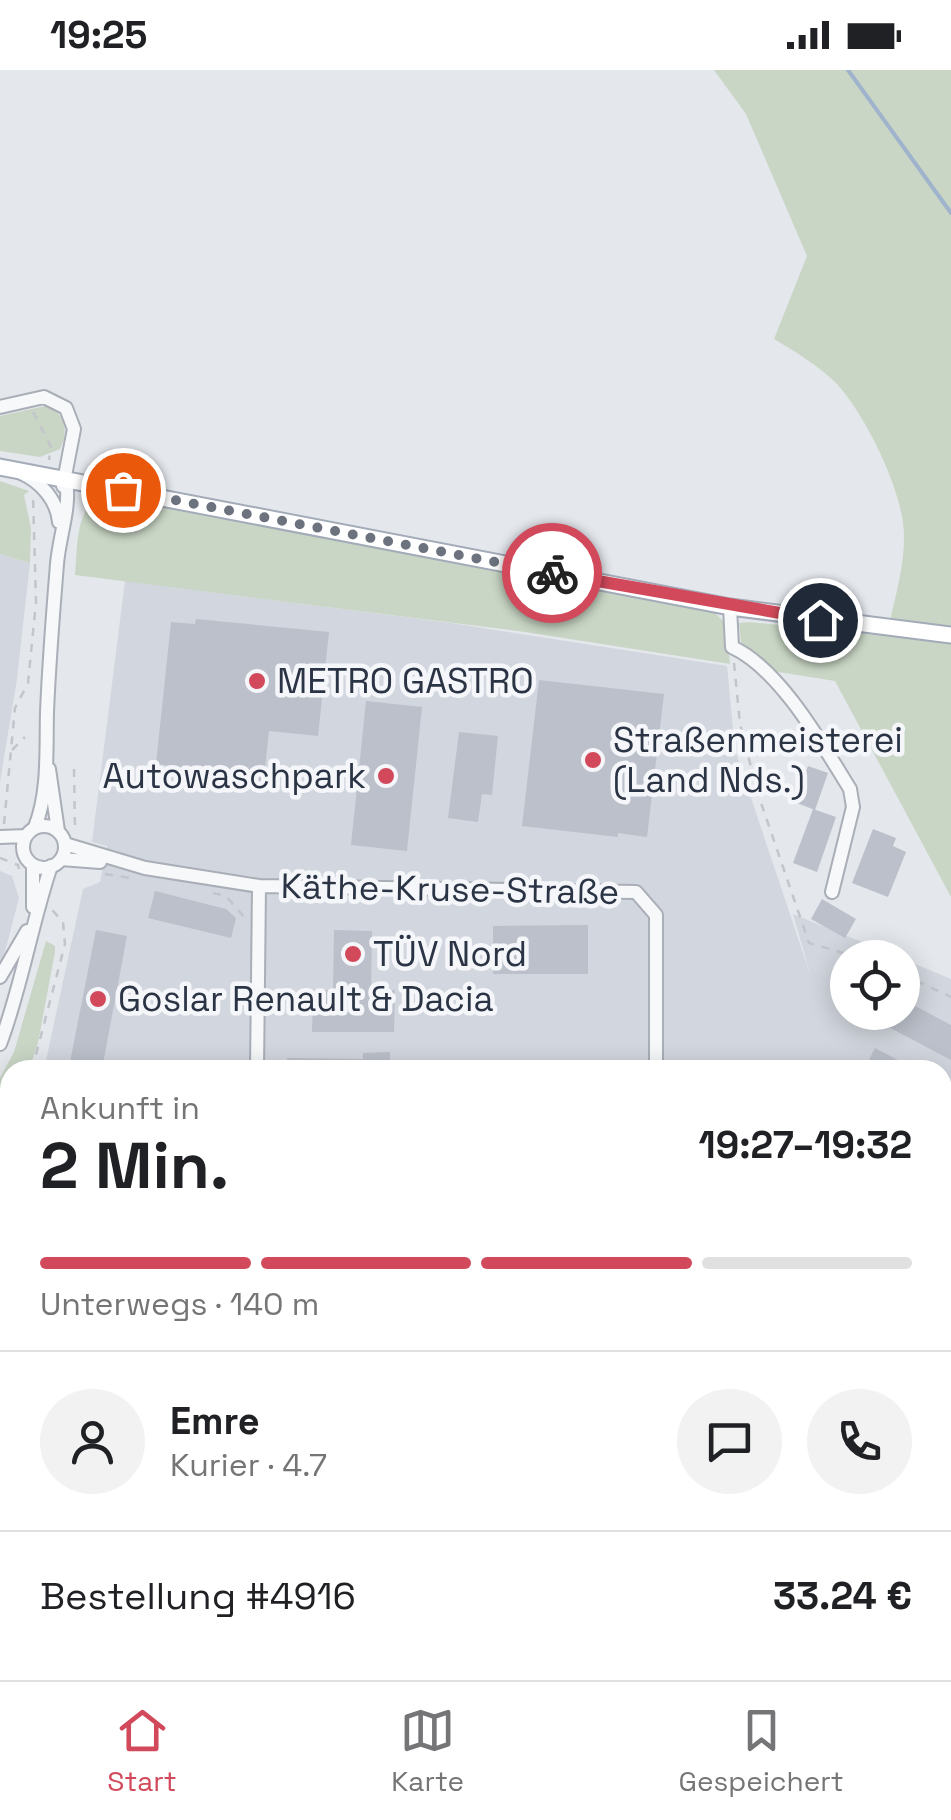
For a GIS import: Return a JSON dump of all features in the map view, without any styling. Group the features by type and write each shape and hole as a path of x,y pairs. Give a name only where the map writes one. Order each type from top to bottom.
{"main road":[{"path":"7,468 45,482 66,480 730,607 908,632 951,634"}],"street":[{"path":"0,406 44,397 53,399 71,415 74,429 58,512 41,810 28,838 33,865 34,920 0,978"},
{"path":"59,535 68,491 66,480"},
{"path":"45,482 58,512"},
{"path":"730,607 732,647 748,654 774,679 850,789 853,806 832,892"},
{"path":"0,1044 22,976 34,920 62,838 46,756"},
{"path":"1,839 28,838 47,826 109,868"},
{"path":"33,865 109,868"},
{"name":"Käthe-Kruse-Straße","path":"109,868 259,886 636,892 656,914 656,1060"},
{"path":"256,1060 259,886"}],"path":[{"path":"1,839 15,708 28,683 36,602 32,498 45,482 51,447 28,402"},
{"path":"732,647 740,724 749,759 809,943 830,949"},
{"path":"11,751 26,737"},
{"path":"74,769 75,832 90,846 90,853"},
{"path":"0,858 18,865 24,883"},
{"path":"109,868 144,880"},
{"path":"203,890 226,896 249,924 258,925"},
{"path":"34,920 47,919 50,909 63,922 65,944 35,1060"},
{"path":"920,982 951,997"}],"shaded area":[{"path":"0,554 30,563 0,782"},
{"path":"125,581 451,623 727,666 735,750 811,977 793,914 857,940 830,940 830,1030 920,1030 920,966 951,979 951,1060 46,1060 83,889 100,882 107,846 92,842"},
{"path":"0,871 12,876 19,898 0,971"}],"green space":[{"path":"714,70 951,70 951,626 890,621 904,548 903,520 891,478 871,435 837,384 774,339 807,256 746,114"},
{"path":"45,406 64,423 60,449 40,457 0,451 0,416"},
{"path":"0,481 29,491 24,495 31,528 30,563 0,554"},
{"path":"106,496 715,613 726,624 730,664 525,632 75,575 83,517 96,500"},
{"path":"739,623 951,643 951,897 835,681 772,671 741,642"},
{"path":"46,941 55,946 55,952 38,1043 32,1060 10,1060"}],"building":[{"name":"METRO GASTRO","path":"196,619 329,632 318,736 269,731 263,787 179,779 180,767 156,764 171,622 195,624"},
{"name":"Straßenmeisterei (Land Nds.)","path":"539,680 664,694 647,837 522,826"},
{"name":"Autowaschpark","path":"366,701 422,707 407,851 351,845"},
{"path":"459,732 498,736 492,795 482,794 478,822 448,818"},
{"path":"808,766 828,773 815,810 794,802"},
{"path":"813,809 836,817 817,872 793,863"},
{"path":"873,829 896,838 893,846 906,852 888,897 852,883"},
{"path":"155,891 226,909 236,918 231,938 148,918"},
{"path":"822,899 856,919 845,938 811,919"},
{"path":"588,925 588,974 493,974 493,926"},
{"name":"Goslar Renault & Dacia","path":"96,930 127,936 104,1060 70,1060"},
{"path":"334,930 372,931 371,990 395,990 394,1032 312,1032 313,990 333,990"},
{"path":"920,1009 951,1025 951,1060 894,1030 920,1030"},
{"path":"875,1048 898,1060 869,1060"},
{"path":"390,1052 390,1060 287,1060 363,1059 363,1053"}],"waterway":[{"path":"848,70 951,213"}],"way so far":[{"path":"123,490 552,573"}],"place":[{"name":"METRO GASTRO","path":"257,681"},
{"name":"Straßenmeisterei (Land Nds.)","path":"593,760"},
{"name":"Autowaschpark","path":"386,776"},
{"name":"TÜV Nord","path":"353,954"},
{"name":"Goslar Renault & Dacia","path":"98,999"}],"route":[{"path":"552,573 820,620"}]}
